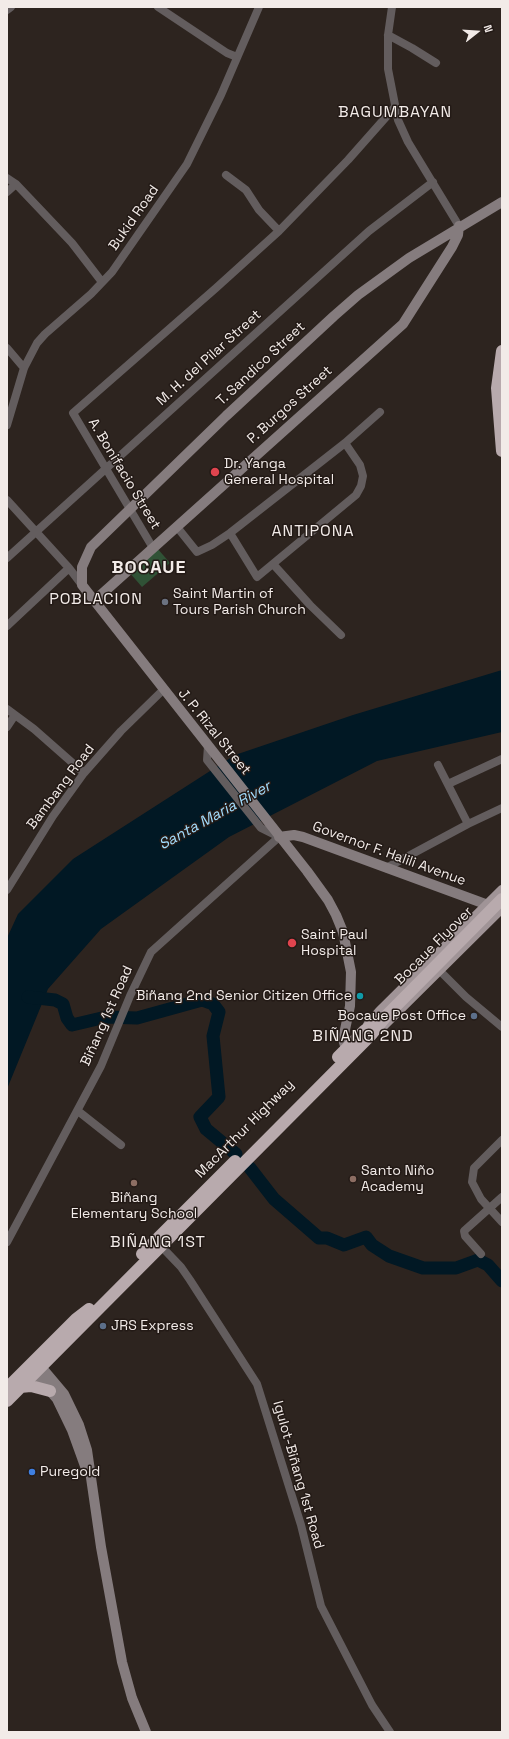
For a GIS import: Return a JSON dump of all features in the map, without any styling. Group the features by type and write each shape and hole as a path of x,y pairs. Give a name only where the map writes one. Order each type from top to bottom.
{"highway":[{"path":"502,351 497,388 502,451"},
{"name":"Bocaue Flyover","path":"368,1033 502,907"},
{"name":"MacArthur Highway","path":"7,1388 35,1366 368,1033"},
{"name":"MacArthur Highway","path":"7,1401 20,1387 35,1366"},
{"path":"20,1387 31,1386 50,1391"}],"main road":[{"name":"T. Sandico Street","path":"82,585 82,567 91,547 226,416 339,311 409,258 502,202"},
{"name":"P. Burgos Street","path":"94,600 403,324 452,247 458,235 460,226"},
{"name":"J. P. Rizal Street","path":"82,585 265,826 279,837 328,900 343,932 351,980 350,1006 343,1034 349,1052"},
{"name":"Governor F. Halili Avenue","path":"279,837 294,835 303,837 488,905"},
{"name":"MacArthur Highway","path":"368,1033 380,1011 502,890"},
{"name":"MacArthur Highway","path":"368,1033 390,1021 502,907"},
{"path":"35,1366 50,1391 57,1399 72,1430 83,1463 91,1479"},
{"path":"35,1366 64,1394 79,1425 87,1450 101,1547 122,1662 132,1698 146,1732"}],"street":[{"path":"7,10 11,7"},
{"path":"158,7 227,53 238,58"},
{"name":"Bukid Road","path":"8,419 24,368 32,352 45,334 83,302 112,272 144,229 187,164 238,58 260,7"},
{"path":"392,7 388,35 388,69 394,108 402,130 460,226"},
{"path":"388,35 436,63"},
{"path":"226,175 246,190 259,210 278,231 348,160 394,108"},
{"path":"7,178 16,184 72,243 102,282"},
{"name":"M. H. del Pilar Street","path":"7,558 364,236 433,182"},
{"path":"7,192 16,184"},
{"name":"A. Bonifacio Street","path":"153,548 73,413 216,288 278,231"},
{"path":"7,348 24,368"},
{"path":"177,527 197,552 230,533 345,443 380,412"},
{"path":"230,533 256,577 356,495 361,486 363,476 360,465 345,443"},
{"path":"7,500 69,568 82,585"},
{"path":"273,564 310,605 341,635"},
{"path":"7,626 69,568"},
{"name":"Bambang Road","path":"7,890 53,816 84,773 121,731 163,690"},
{"path":"7,709 51,743 84,773"},
{"path":"7,727 15,715"},
{"path":"448,784 502,759"},
{"path":"438,765 468,824"},
{"path":"386,868 468,824 502,808"},
{"name":"Biñang 1st Road","path":"7,1242 101,1066 122,1014 151,952 279,837"},
{"path":"440,971 466,997 502,1027"},
{"path":"78,1111 121,1145"},
{"path":"502,1140 474,1168 472,1182 481,1199 502,1222"},
{"path":"481,1254 463,1234 464,1231 502,1196"},
{"name":"Igulot-Biñang 1st Road","path":"158,1243 181,1267 257,1384 301,1525 321,1606 372,1704 390,1732"}],"green space":[{"path":"157,548 170,563 142,587 129,572"}],"water":[{"name":"Santa Maria River","path":"502,670 502,732 377,761 229,837 101,929 48,989 7,1089 7,938 18,914 73,859 235,755 353,715"}],"waterway":[{"path":"28,997 55,1000 63,1004 67,1018 72,1025 106,1017 137,1018 202,1000 213,1004 219,1012 213,1036 219,1097 200,1117 206,1129 236,1154"},
{"path":"250,1168 274,1199 319,1238 327,1238 344,1245 366,1237 372,1245 389,1256 423,1268 456,1268 478,1260 488,1265 502,1281"}],"place":[{"name":"Dr. Yanga General Hospital","path":"215,472"},
{"name":"Saint Martin of Tours Parish Church","path":"165,602"},
{"name":"Saint Paul Hospital","path":"292,943"},
{"name":"Biñang 2nd Senior Citizen Office","path":"360,996"},
{"name":"Bocaue Post Office","path":"474,1016"},
{"name":"Santo Niño Academy","path":"353,1179"},
{"name":"Biñang Elementary School","path":"134,1183"},
{"name":"JRS Express","path":"103,1326"},
{"name":"Puregold","path":"32,1472"}],"district":[{"name":"BAGUMBAYAN","path":"395,113"},
{"name":"ANTIPONA","path":"313,532"},
{"name":"BOCAUE","path":"149,568"},
{"name":"POBLACION","path":"96,600"},
{"name":"BIÑANG 2ND","path":"363,1037"},
{"name":"BIÑANG 1ST","path":"158,1243"}]}
